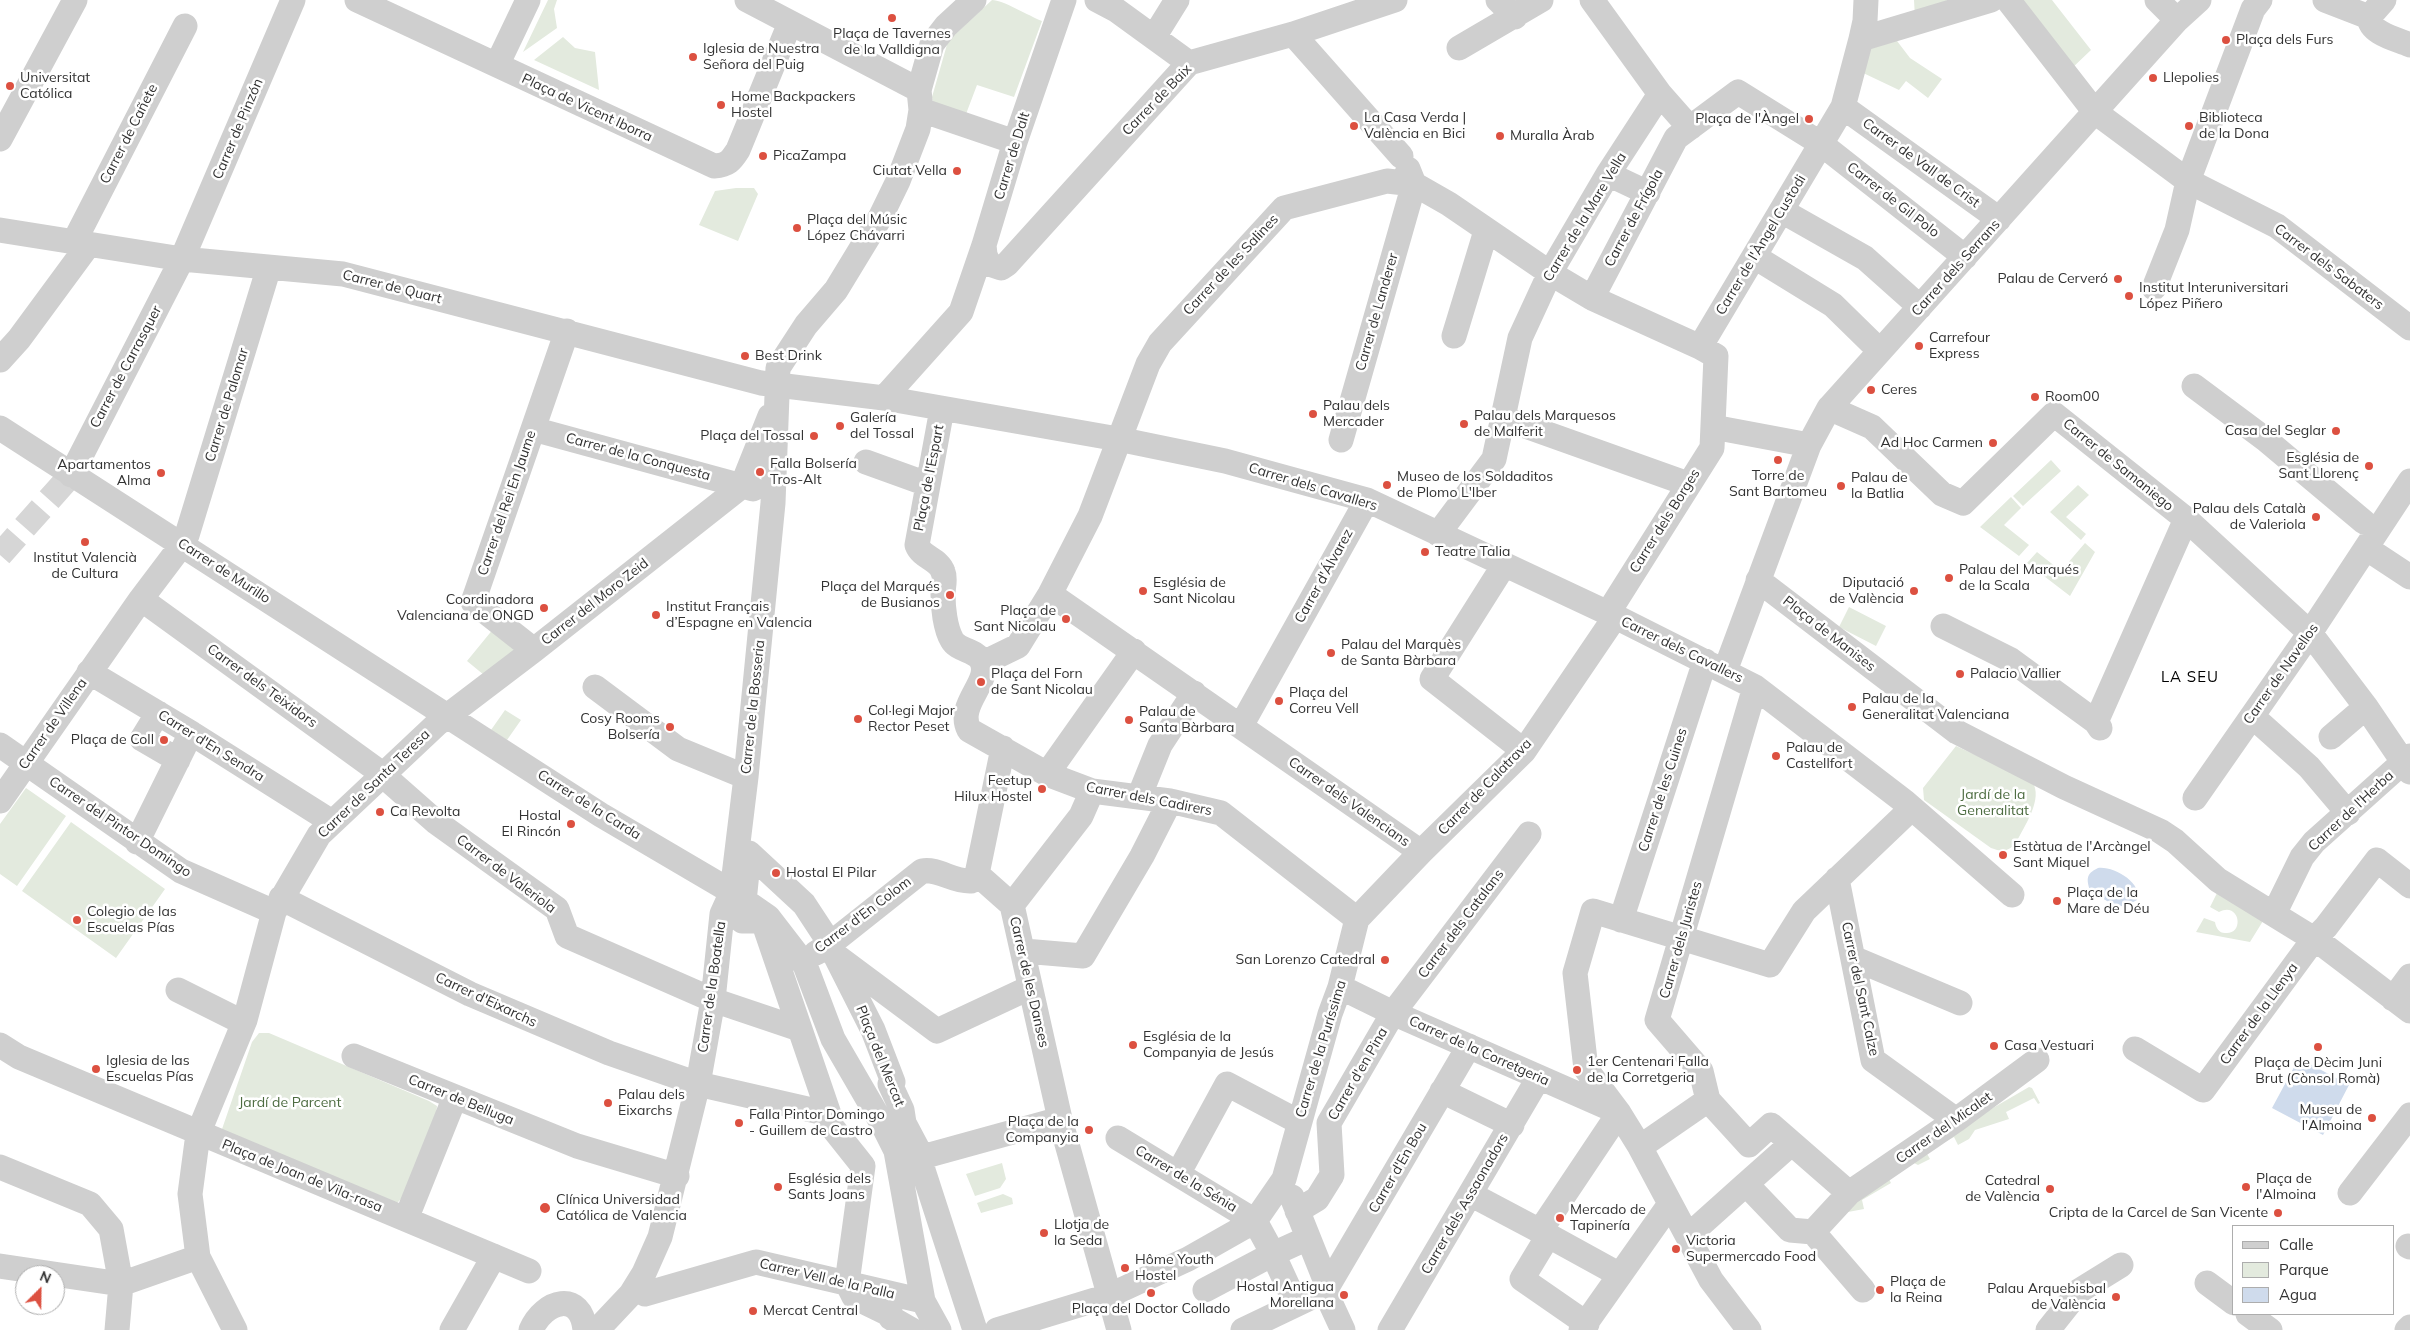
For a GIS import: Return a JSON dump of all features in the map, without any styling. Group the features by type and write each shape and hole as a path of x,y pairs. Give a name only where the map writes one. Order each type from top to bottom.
{"street":[{"path":"0,139 75,0"},
{"name":"Carrer de Pinzón","path":"182,259 294,0"},
{"name":"Plaça de Vicent Iborra","path":"357,0 714,166 724,165 731,161 738,150 790,23"},
{"path":"497,65 528,0"},
{"path":"747,0 790,23 920,100 1015,142"},
{"path":"776,393 742,486 773,493 776,393 776,375 780,364 806,325 836,290 881,216 915,138 920,100 932,44 946,26 974,0"},
{"name":"Carrer de Dalt","path":"884,398 961,312 984,245 1015,142 1064,0"},
{"path":"1154,37 1177,0"},
{"name":"Carrer de Baix","path":"984,245 984,256 989,264 1001,268 1006,264 1189,63 1294,34 1395,0"},
{"path":"1459,48 1506,9 1541,0"},
{"path":"1592,0 1660,94 1683,133 1738,92 1820,143 1846,99 1862,39 1866,0"},
{"path":"1862,39 1991,0"},
{"name":"Carrer dels Sabaters","path":"2008,0 2095,112 2188,181 2276,226 2410,328"},
{"path":"2157,0 2177,20 2199,0"},
{"path":"2154,288 2177,230 2188,181 2253,10 2260,0"},
{"path":"2324,0 2375,15 2410,45"},
{"path":"1111,4 1189,63"},
{"name":"Carrer dels Serrans","path":"1758,580 1808,445 1829,408 2177,20"},
{"name":"Carrer de Cañete","path":"0,360 19,339 81,243 185,26"},
{"path":"1294,34 1407,170 1449,204 1486,231 1592,298 1700,346"},
{"name":"Carrer de la Mare Vella","path":"1438,534 1494,459 1520,338 1550,273 1608,174 1660,94"},
{"name":"Carrer de Vall de Crist","path":"1846,99 1999,219"},
{"name":"Carrer de Frígola","path":"1592,298 1648,193 1683,133"},
{"name":"Carrer de l'Àngel Custodi","path":"1700,346 1755,257 1820,143"},
{"name":"Carrer de Gil Polo","path":"1820,143 1965,257"},
{"name":"Carrer de les Salines","path":"1050,594 1090,516 1148,364 1160,343 1284,208 1387,181 1407,170"},
{"name":"Carrer de Landerer","path":"1341,440 1407,170"},
{"path":"1608,174 1648,193"},
{"path":"1782,211 1865,258 1920,307"},
{"name":"Carrer de Quart","path":"0,230 182,259 343,274 749,380 776,393"},
{"path":"1454,336 1486,231"},
{"path":"1755,257 1832,305 1880,351"},
{"name":"Carrer de Carrasquer","path":"71,475 182,259"},
{"name":"Carrer de Palomar","path":"182,544 187,535 269,267"},
{"name":"Carrer del Rei En Jaume","path":"534,650 473,602 567,331"},
{"name":"Carrer dels Borges","path":"1611,615 1688,484 1712,448 1716,356 1700,346"},
{"path":"2194,386 2266,439 2364,522"},
{"name":"Carrer dels Cavallers","path":"776,393 884,398 1118,439 1225,461 1367,500 1611,615 1756,687 1912,808 2012,895"},
{"name":"Carrer de Samaniego","path":"1829,408 1872,427 1942,494 1963,504 2054,414 2186,519 2310,633 2408,764"},
{"name":"Plaça de l'Espart","path":"942,409 917,548 923,555 940,566 944,572 943,597 948,628 955,645 980,657 983,663"},
{"path":"1503,418 1688,484"},
{"path":"1713,427 1808,445"},
{"name":"Carrer de Murillo","path":"0,428 447,716"},
{"name":"Carrer de la Conquesta","path":"533,429 742,486"},
{"path":"866,462 927,484"},
{"name":"Carrer de Navellos","path":"2195,798 2310,633 2410,481"},
{"name":"Carrer del Moro Zeid","path":"447,716 742,486"},
{"name":"Carrer de la Bosseria","path":"738,896 746,777 773,493"},
{"name":"Carrer d'Álvarez","path":"1241,726 1367,500"},
{"path":"1943,626 2011,660 2098,725 2186,519"},
{"path":"141,599 182,544"},
{"path":"2366,548 2410,577"},
{"path":"1504,565 1432,679 1524,751"},
{"path":"1715,666 1758,580"},
{"name":"Plaça de Manises","path":"1758,580 1957,732 2064,787 2160,831 2175,841 2218,880 2274,914"},
{"path":"977,874 1003,748 969,730 965,721 967,709 981,677 983,663 1018,646 1050,594 1241,726"},
{"name":"Carrer de Villena","path":"0,801 141,599"},
{"name":"Carrer dels Teixidors","path":"141,599 383,774"},
{"name":"Carrer de Calatrava","path":"1357,919 1421,852 1524,751 1611,615"},
{"path":"1047,774 1134,651"},
{"name":"Carrer de les Cuines","path":"1620,920 1715,666"},
{"name":"Carrer d'En Sendra","path":"89,672 191,733 332,822"},
{"path":"595,687 678,749 746,777"},
{"name":"Carrer dels Juristes","path":"1708,1100 1701,1071 1657,1020 1756,687"},
{"path":"1139,797 1160,745 1194,693"},
{"path":"2331,737 2366,707"},
{"path":"158,713 142,739 178,760"},
{"name":"Carrer de Santa Teresa","path":"235,1330 198,1257 190,1194 198,1134 245,1020 277,905 319,835 447,716"},
{"name":"Carrer de la Carda","path":"447,716 601,815 738,896"},
{"path":"2252,716 2309,767 2348,813"},
{"name":"Carrer dels Valencians","path":"1241,726 1421,852"},
{"path":"137,842 191,733"},
{"name":"Carrer del Pintor Domingo","path":"0,745 181,872 277,905"},
{"name":"Carrer dels Cadirers","path":"1003,748 1047,774 1092,791 1170,801 1221,813 1357,919"},
{"name":"Carrer de l'Herba","path":"2274,914 2302,857 2314,842 2408,764"},
{"name":"Carrer de Valeriola","path":"383,774 436,822 557,909 568,936 713,1000 799,1029"},
{"path":"1012,905 1081,816 1092,791"},
{"path":"1024,951 1083,956 1142,856 1170,801"},
{"path":"1738,1325 1711,1280 1640,1146 1619,1112 1586,1069 1575,973 1593,911 1770,965 1804,911 1912,808"},
{"name":"Carrer dels Catalans","path":"1393,1013 1529,834"},
{"name":"Plaça del Mercat","path":"847,1283 863,1166 828,1122 829,1114 763,921 742,921 738,896 748,853 804,904 817,950 872,1030 893,1082 890,1084 902,1110 904,1123 915,1148 922,1157 923,1170 975,1330"},
{"name":"Carrer de la Llenya","path":"2135,1049 2203,1090 2314,939 2326,927 2377,860 2410,886"},
{"name":"Carrer d'En Colom","path":"817,950 922,871 929,870 959,882 970,881 977,874"},
{"name":"Carrer de les Danses","path":"977,874 1012,905 1024,951 1029,988 1060,1120"},
{"name":"Carrer del Sant Calze","path":"1837,879 1873,1060 1956,1120"},
{"name":"Plaça del Mercat","path":"738,896 777,925 817,950"},
{"name":"Carrer de la Boatella","path":"597,1330 631,1294 644,1273 660,1237 698,1084 713,1000 722,914 738,896"},
{"name":"Carrer d'Eixarchs","path":"277,905 470,994 609,1053 698,1084 829,1114"},
{"path":"2274,914 2314,939 2402,1005 2410,976"},
{"name":"Carrer de la Puríssima","path":"1284,1179 1330,1014 1340,987 1357,919"},
{"path":"817,950 936,1031 1029,988"},
{"name":"Plaça del Mercat","path":"817,950 805,965 833,1039 896,1151 923,1301 939,1330"},
{"path":"1853,958 1960,1004"},
{"name":"Carrer de la Corretgeria","path":"1340,987 1393,1013 1619,1112"},
{"path":"178,990 240,1021 245,1020"},
{"name":"Carrer d'en Pina","path":"1298,1211 1316,1199 1332,1174 1329,1124 1393,1013"},
{"name":"Plaça de Joan de Vila-rasa","path":"0,1045 19,1057 198,1134 529,1271"},
{"name":"Carrer d'En Bou","path":"1327,1289 1469,1046"},
{"name":"Carrer de Belluga","path":"354,1056 569,1143 679,1165"},
{"name":"Carrer del Micalet","path":"1813,1232 1849,1193 1956,1120 2037,1060"},
{"name":"Carrer dels Assaonadors","path":"1390,1330 1472,1195 1539,1077"},
{"path":"1178,1174 1227,1084 1299,1122"},
{"path":"1442,1091 1512,1125"},
{"path":"406,1219 455,1097"},
{"path":"1640,1146 1708,1100 1749,1145 1771,1125 1849,1193"},
{"path":"1619,1112 1561,1200 1522,1280 1584,1327 1670,1204"},
{"path":"2350,1193 2410,1116"},
{"path":"922,1157 1060,1120 1102,1298 1119,1330"},
{"name":"Carrer de la Sénia","path":"1118,1138 1254,1221"},
{"path":"1688,1236 1791,1144"},
{"path":"0,1167 90,1204 111,1229 121,1284 117,1330"},
{"path":"1284,1179 1343,1330"},
{"path":"998,1330 1102,1298 1188,1259 1254,1221 1284,1179"},
{"path":"1746,1184 1790,1230 1813,1232 1863,1290"},
{"path":"1472,1195 1620,1275"},
{"path":"1254,1221 1273,1254 1288,1315"},
{"path":"1205,1290 1308,1238"},
{"path":"452,1330 494,1256"},
{"path":"0,1266 121,1284 198,1257"},
{"name":"Carrer Vell de la Palla","path":"645,1294 756,1262 923,1301"},
{"path":"2048,1330 2079,1291 2121,1265"},
{"path":"847,1283 854,1297 891,1315 891,1318 912,1330"},
{"path":"2208,1283 2232,1301"},
{"path":"1243,1330 1288,1315 1327,1289"},
{"path":"531,1330 542,1311 551,1305 561,1303 570,1305 577,1310 584,1321 585,1330"},
{"path":"2249,1315 2270,1330"},
{"path":"2407,1330 2410,1327"}],"green space":[{"path":"548,0 557,0 554,9 557,28 523,52"},
{"path":"992,0 1009,5 1042,21 1014,97 977,85 966,114 933,103 932,97 948,41"},
{"path":"1914,0 1948,0 1915,18"},
{"path":"2013,0 2052,0 2091,50 2069,71"},
{"path":"563,37 575,48 595,52 599,90 534,60"},
{"path":"1894,37 1910,58 1942,79 1928,98 1906,81 1899,90 1859,71 1866,46"},
{"path":"754,188 758,194 738,241 699,225 715,191"},
{"path":"2051,460 2061,471 2023,506 2013,496"},
{"path":"2078,485 2089,495 2066,517 2086,534 2081,540 2050,512"},
{"path":"2011,497 2021,508 2004,525 2029,545 2019,556 1980,527"},
{"path":"2085,543 2095,552 2070,596 2027,563 2037,552 2061,571"},
{"path":"1849,607 1886,626 1876,646 1839,627"},
{"path":"494,628 518,648 484,675 467,661"},
{"path":"505,710 521,720 507,740 491,730"},
{"name":"Jardí de la Generalitat","path":"1956,746 2032,781 2036,796 2032,812 2016,843 2007,850 2002,851 1991,848 1924,800 1923,788"},
{"path":"26,788 66,816 17,886 0,874 0,824"},
{"path":"71,822 165,889 116,958 22,891"},
{"path":"2217,893 2263,921 2250,942 2196,932 2204,918 2215,922 2218,930 2223,933 2231,932 2235,929 2237,919 2232,911 2219,912 2210,907"},
{"name":"Jardí de Parcent","path":"259,1033 269,1033 437,1106 436,1115 402,1198 397,1203 221,1132 252,1042"},
{"path":"2029,1087 2032,1088 2040,1103 2038,1104 2034,1098 2006,1112 2009,1119 1975,1130 1969,1139 1958,1145 1954,1137 1926,1152 1930,1159 1918,1165 1914,1163 1889,1179 1891,1183 1862,1200 1864,1209 1848,1212 1848,1207 1924,1148"},
{"path":"1002,1163 1006,1179 1000,1188 975,1196 966,1174"},
{"path":"1003,1194 1012,1198 1013,1204 981,1213 977,1203"}],"water":[{"path":"2098,868 2112,870 2126,877 2136,888 2137,900 2124,907 2107,901 2090,891 2088,884 2089,875"},
{"path":"2299,1058 2349,1085 2323,1135 2272,1108"}],"tunnel":[{"path":"0,555 71,475"}],"place":[{"name":"Plaça de Tavernes de la Valldigna","path":"892,18"},
{"name":"Plaça dels Furs","path":"2226,40"},
{"name":"Iglesia de Nuestra Señora del Puig","path":"693,57"},
{"name":"Llepolies","path":"2153,78"},
{"name":"Universitat Católica","path":"10,86"},
{"name":"Home Backpackers Hostel","path":"721,105"},
{"name":"Plaça de l'Àngel","path":"1809,119"},
{"name":"La Casa Verda | València en Bici","path":"1354,126"},
{"name":"Biblioteca de la Dona","path":"2189,126"},
{"name":"Muralla Àrab","path":"1500,136"},
{"name":"PicaZampa","path":"763,156"},
{"name":"Ciutat Vella","path":"957,171"},
{"name":"Plaça del Músic López Chávarri","path":"797,228"},
{"name":"Palau de Cerveró","path":"2118,279"},
{"name":"Institut Interuniversitari López Piñero","path":"2129,296"},
{"name":"Carrefour Express","path":"1919,346"},
{"name":"Best Drink","path":"745,356"},
{"name":"Ceres","path":"1871,390"},
{"name":"Room00","path":"2035,397"},
{"name":"Palau dels Mercader","path":"1313,414"},
{"name":"Palau dels Marquesos de Malferit","path":"1464,424"},
{"name":"Galería del Tossal","path":"840,426"},
{"name":"Casa del Seglar","path":"2336,431"},
{"name":"Plaça del Tossal","path":"814,436"},
{"name":"Ad Hoc Carmen","path":"1993,443"},
{"name":"Torre de Sant Bartomeu","path":"1778,460"},
{"name":"Església de Sant Llorenç","path":"2369,466"},
{"name":"Falla Bolsería Tros-Alt","path":"760,472"},
{"name":"Apartamentos Alma","path":"161,473"},
{"name":"Museo de los Soldaditos de Plomo L'Iber","path":"1387,485"},
{"name":"Palau de la Batlia","path":"1841,486"},
{"name":"Palau dels Català de Valeriola","path":"2316,517"},
{"name":"Institut Valencià de Cultura","path":"85,542"},
{"name":"Teatre Talia","path":"1425,552"},
{"name":"Palau del Marqués de la Scala","path":"1949,578"},
{"name":"Església de Sant Nicolau","path":"1143,591"},
{"name":"Diputació de València","path":"1914,591"},
{"name":"Plaça del Marqués de Busianos","path":"950,595"},
{"name":"Coordinadora Valenciana de ONGD","path":"544,608"},
{"name":"Institut Français d’Espagne en Valencia","path":"656,615"},
{"name":"Plaça de Sant Nicolau","path":"1066,619"},
{"name":"Palau del Marquès de Santa Bàrbara","path":"1331,653"},
{"name":"Palacio Vallier","path":"1960,674"},
{"name":"Plaça del Forn de Sant Nicolau","path":"981,682"},
{"name":"Plaça del Correu Vell","path":"1279,701"},
{"name":"Palau de la Generalitat Valenciana","path":"1852,707"},
{"name":"Col·legi Major Rector Peset","path":"858,719"},
{"name":"Palau de Santa Bàrbara","path":"1129,720"},
{"name":"Cosy Rooms Bolsería","path":"670,727"},
{"name":"Plaça de Coll","path":"164,740"},
{"name":"Palau de Castellfort","path":"1776,756"},
{"name":"Feetup Hilux Hostel","path":"1042,789"},
{"name":"Ca Revolta","path":"380,812"},
{"name":"Hostal El Rincón","path":"571,824"},
{"name":"Estàtua de l'Arcàngel Sant Miquel","path":"2003,855"},
{"name":"Hostal El Pilar","path":"776,873"},
{"name":"Plaça de la Mare de Déu","path":"2057,901"},
{"name":"Colegio de las Escuelas Pías","path":"77,920"},
{"name":"San Lorenzo Catedral","path":"1385,960"},
{"name":"Església de la Companyia de Jesús","path":"1133,1045"},
{"name":"Casa Vestuari","path":"1994,1046"},
{"name":"Plaça de Dècim Juni Brut (Cònsol Romà)","path":"2318,1047"},
{"name":"Iglesia de las Escuelas Pías","path":"96,1069"},
{"name":"1er Centenari Falla de la Corretgeria","path":"1577,1070"},
{"name":"Palau dels Eixarchs","path":"608,1103"},
{"name":"Museu de l'Almoina","path":"2372,1118"},
{"name":"Falla Pintor Domingo - Guillem de Castro","path":"739,1123"},
{"name":"Plaça de la Companyia","path":"1089,1130"},
{"name":"Església dels Sants Joans","path":"778,1187"},
{"name":"Plaça de l'Almoina","path":"2246,1187"},
{"name":"Catedral de València","path":"2050,1189"},
{"name":"Clínica Universidad Católica de Valencia","path":"545,1208"},
{"name":"Cripta de la Carcel de San Vicente","path":"2278,1213"},
{"name":"Mercado de Tapinería","path":"1560,1218"},
{"name":"Llotja de la Seda","path":"1044,1233"},
{"name":"Victoria Supermercado Food","path":"1676,1249"},
{"name":"Hôme Youth Hostel","path":"1125,1268"},
{"name":"Plaça de la Reina","path":"1880,1290"},
{"name":"Plaça del Doctor Collado","path":"1151,1293"},
{"name":"Hostal Antigua Morellana","path":"1344,1295"},
{"name":"Palau Arquebisbal de València","path":"2116,1297"},
{"name":"Mercat Central","path":"753,1311"}],"district":[{"name":"LA SEU","path":"2190,677"}]}
